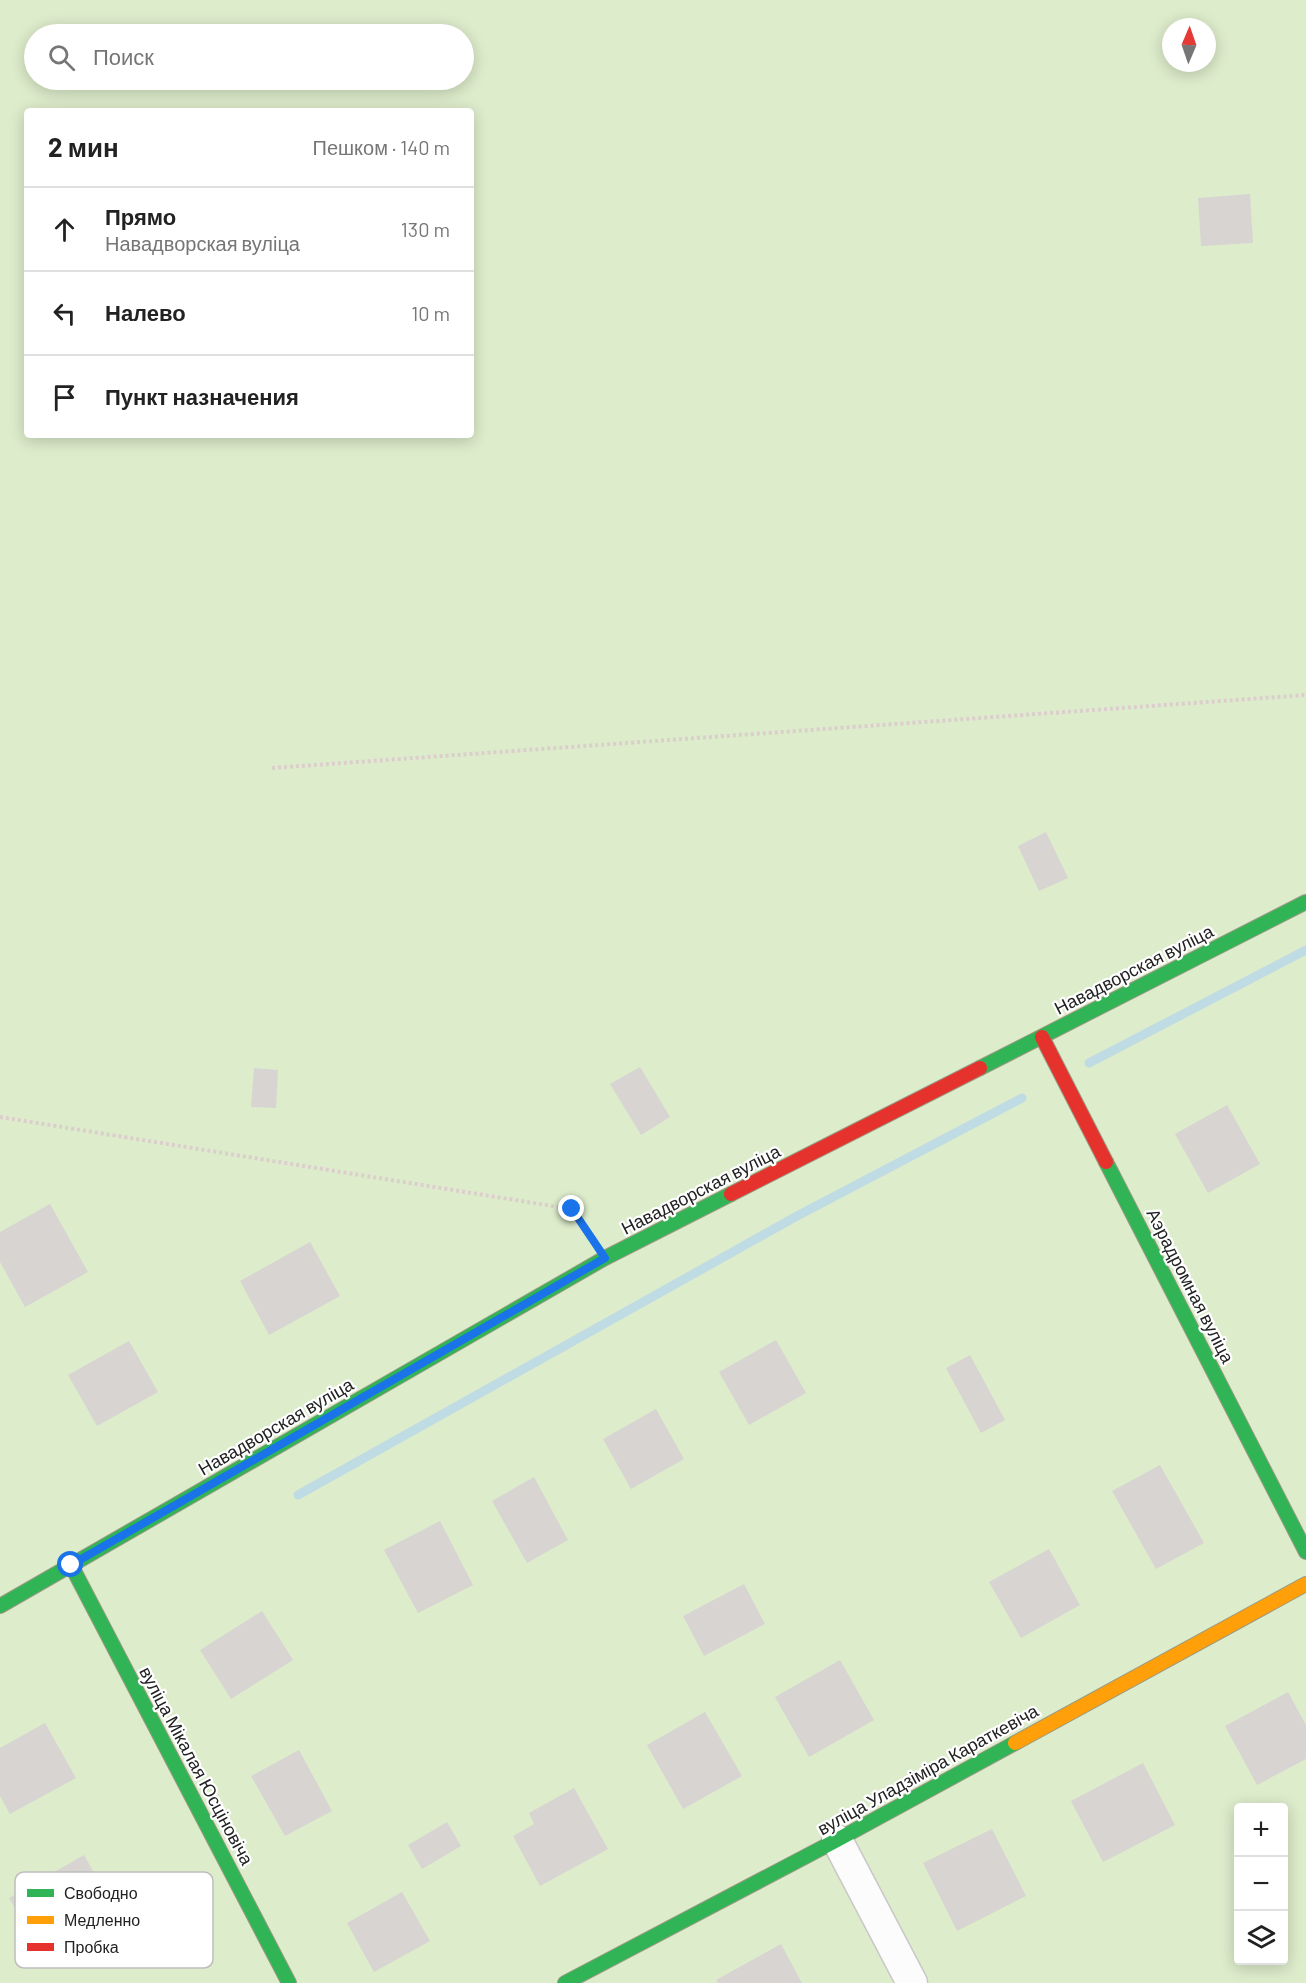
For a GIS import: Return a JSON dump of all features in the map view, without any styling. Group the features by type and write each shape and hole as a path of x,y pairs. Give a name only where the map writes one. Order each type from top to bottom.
{"street":[{"name":"Навадворская вуліца","path":"0,1606 605,1258 1306,902"},
{"name":"Аэрадромная вуліца","path":"1042,1037 1306,1552"},
{"name":"вуліца Мікалая Юсціновіча","path":"71,1565 289,1983"},
{"name":"вуліца Уладзіміра Караткевіча","path":"565,1983 837,1840 1306,1584"},
{"path":"837,1840 912,1983"}],"path":[{"path":"272,768 1306,695"},
{"path":"0,1117 572,1209 605,1258"}],"green space":[{"path":"0,0 1306,0 1306,1983 0,1983"}],"building":[{"path":"1250,194 1253,243 1201,246 1198,198"},
{"path":"1046,832 1068,878 1039,891 1018,846"},
{"path":"640,1067 670,1117 641,1135 610,1084"},
{"path":"254,1068 278,1070 276,1108 251,1107"},
{"path":"1227,1105 1260,1164 1208,1193 1175,1134"},
{"path":"50,1204 88,1272 25,1307 0,1262 0,1232"},
{"path":"310,1242 340,1296 269,1335 240,1281"},
{"path":"776,1340 806,1393 749,1425 719,1372"},
{"path":"129,1341 158,1392 97,1426 68,1375"},
{"path":"970,1355 1005,1420 981,1433 946,1368"},
{"path":"656,1409 684,1459 631,1489 603,1439"},
{"path":"1160,1465 1204,1543 1156,1569 1112,1491"},
{"path":"534,1477 568,1540 527,1563 492,1501"},
{"path":"440,1521 473,1585 418,1613 384,1550"},
{"path":"1049,1549 1080,1605 1021,1638 989,1582"},
{"path":"744,1584 765,1624 704,1656 683,1616"},
{"path":"262,1611 293,1660 231,1699 200,1650"},
{"path":"840,1660 874,1720 809,1757 775,1697"},
{"path":"1288,1692 1306,1725 1306,1759 1257,1785 1225,1726"},
{"path":"705,1712 742,1776 683,1809 647,1745"},
{"path":"45,1723 76,1778 10,1814 0,1796 0,1748"},
{"path":"299,1750 332,1811 285,1836 251,1776"},
{"path":"1143,1763 1175,1825 1103,1862 1071,1801"},
{"path":"574,1788 608,1849 540,1886 513,1836 534,1824 529,1813"},
{"path":"447,1822 461,1846 422,1869 408,1845"},
{"path":"992,1829 1026,1896 957,1931 923,1863"},
{"path":"84,1855 94,1872 54,1872"},
{"path":"402,1892 430,1941 374,1972 347,1923"},
{"path":"15,1895 15,1909 9,1898"},
{"path":"781,1944 802,1983 718,1983 716,1980"}],"waterway":[{"path":"1089,1063 1306,950"},
{"path":"298,1495 797,1216 1022,1098"}],"traffic: fast":[{"path":"980,1068 1306,902"},
{"path":"1106,1162 1306,1552"},
{"path":"0,1606 605,1258 731,1194"},
{"path":"71,1565 289,1983"},
{"path":"565,1983 837,1840 1015,1743"}],"traffic: slow":[{"path":"1015,1743 1306,1584"}],"traffic: jam":[{"path":"1042,1037 1106,1162"},
{"path":"731,1194 980,1068"}],"route":[{"path":"71,1565 605,1258 572,1209"}]}
